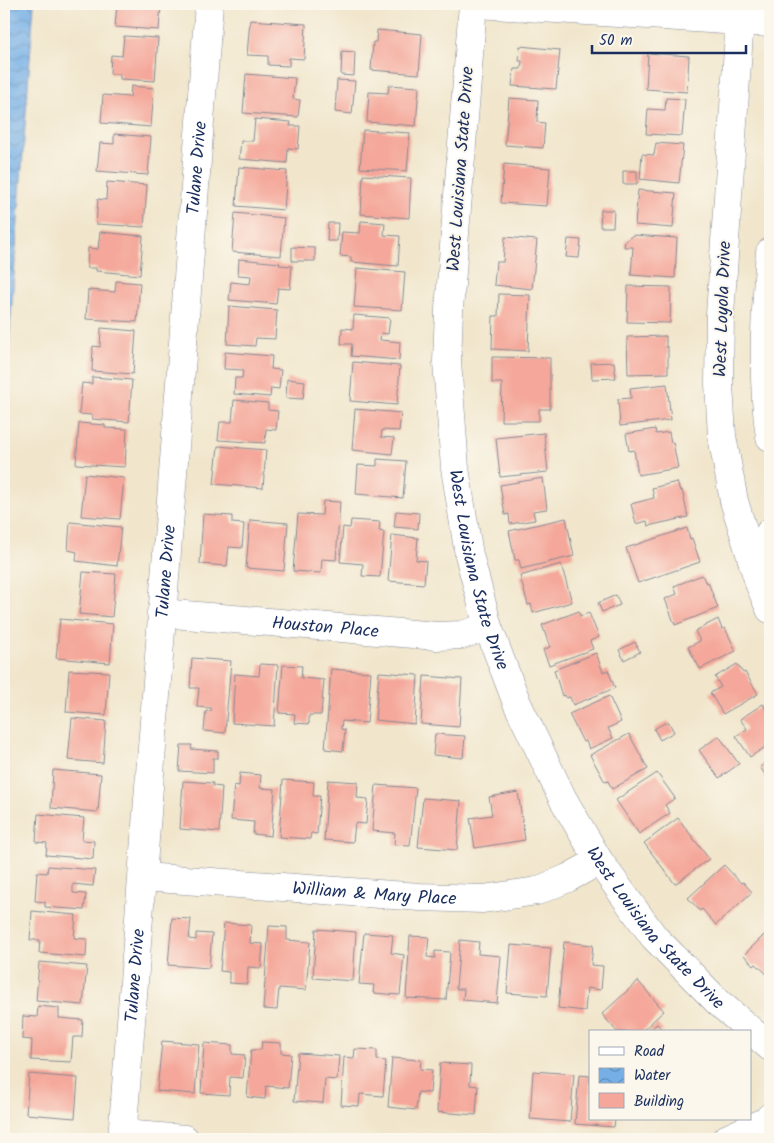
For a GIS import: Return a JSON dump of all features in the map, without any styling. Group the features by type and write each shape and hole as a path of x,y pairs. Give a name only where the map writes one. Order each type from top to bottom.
{"street":[{"name":"Tulane Drive","path":"123,1137 161,613 209,4"},
{"name":"West Louisiana State Drive","path":"473,4 449,310 447,362 455,468 469,555 488,627 521,712 563,799 599,861 654,937 719,1003 750,1030"},
{"path":"478,4 740,12 770,23"},
{"name":"West Loyola Drive","path":"740,12 720,315 719,384 722,436 732,492 759,583 770,608"},
{"path":"770,252 765,314 764,382 770,437"},
{"path":"753,563 770,532"},
{"name":"Houston Place","path":"161,613 437,636 462,635 488,627"},
{"name":"William & Mary Place","path":"143,877 420,898 483,899 537,891 568,878 599,861"},
{"name":"West Louisiana State Drive","path":"752,1031 770,1047"},
{"path":"726,1139 770,1118"},
{"path":"123,1137 185,1139"}],"water":[{"path":"4,4 34,4 4,410"}],"building":[{"path":"117,4 161,4 159,30 115,27"},
{"path":"250,20 306,24 304,59 289,58 289,66 268,65 268,56 247,55"},
{"path":"377,30 422,34 419,74 371,70 373,42 376,42"},
{"path":"124,36 158,38 155,81 120,79 120,74 110,74 111,55 122,56"},
{"path":"520,46 560,50 556,89 512,86 514,69 521,69 522,61 519,61"},
{"path":"342,51 355,52 354,76 341,75"},
{"path":"648,53 689,56 687,92 646,89"},
{"path":"246,74 295,78 293,99 300,100 298,117 243,113"},
{"path":"337,80 355,81 352,114 335,112"},
{"path":"389,85 419,87 416,126 367,122 369,92 388,93"},
{"path":"131,86 154,88 151,127 101,123 103,95 130,97"},
{"path":"509,98 538,100 537,122 545,123 543,148 505,145"},
{"path":"666,98 685,99 682,136 646,134 648,109 665,110"},
{"path":"255,119 291,122 290,126 300,126 298,149 288,148 287,163 239,159 241,141 253,141"},
{"path":"363,130 410,133 407,171 360,168"},
{"path":"114,134 151,137 148,175 97,171 100,143 114,144"},
{"path":"656,143 683,145 679,183 640,179 642,154 654,155"},
{"path":"504,164 550,168 547,206 501,203"},
{"path":"239,167 287,171 284,210 236,206"},
{"path":"623,171 637,171 637,184 623,184"},
{"path":"363,175 411,178 409,218 361,214"},
{"path":"107,182 147,185 144,227 96,224 98,199 106,200"},
{"path":"638,190 676,193 673,228 635,225"},
{"path":"601,210 614,210 613,227 600,227"},
{"path":"235,213 284,218 281,256 232,252"},
{"path":"361,221 385,223 384,235 400,236 398,266 351,262 351,257 340,256 342,232 360,233"},
{"path":"328,223 338,223 337,241 327,241"},
{"path":"100,232 143,236 140,275 96,271 96,268 87,268 88,248 98,249"},
{"path":"633,235 677,238 675,278 631,275 633,247 624,247 625,241"},
{"path":"505,237 537,240 532,289 494,285 496,262 503,262"},
{"path":"568,239 581,240 579,258 566,257"},
{"path":"292,247 315,248 315,261 292,261"},
{"path":"239,259 292,266 290,289 278,288 276,304 229,300 231,282 250,284 251,276 238,275"},
{"path":"357,268 405,272 402,310 354,307"},
{"path":"116,281 140,283 137,322 86,319 88,290 115,292"},
{"path":"628,286 671,287 670,323 627,322"},
{"path":"499,294 530,295 528,351 492,349 493,316 498,316"},
{"path":"229,306 277,310 275,339 256,338 255,346 227,344"},
{"path":"354,315 390,318 388,334 381,333 380,340 400,342 399,360 351,356 352,344 341,344 342,328 353,329"},
{"path":"101,328 136,331 133,374 92,371 93,346 100,347"},
{"path":"666,336 668,373 628,374 627,337"},
{"path":"225,352 272,356 271,369 281,370 279,389 271,388 270,397 234,394 235,378 242,378 243,370 224,369"},
{"path":"492,357 550,358 550,409 539,409 539,421 501,421 502,383 492,383"},
{"path":"353,362 400,366 397,405 350,401"},
{"path":"614,362 616,378 592,379 591,363"},
{"path":"92,377 132,380 129,422 92,419 92,415 79,414 82,383 92,384"},
{"path":"287,379 305,381 303,399 286,398"},
{"path":"667,384 671,420 620,426 618,399 631,398 630,388"},
{"path":"234,400 268,403 268,410 278,411 276,430 266,429 265,443 218,440 220,422 232,422"},
{"path":"355,409 401,413 399,431 382,430 381,437 394,438 392,454 352,450"},
{"path":"79,423 105,425 105,428 127,429 125,467 76,464"},
{"path":"655,429 656,434 669,432 678,468 638,475 634,450 629,451 626,434"},
{"path":"544,433 548,472 500,477 496,438"},
{"path":"218,446 266,450 263,488 214,484"},
{"path":"377,459 406,461 403,498 356,494 358,465 377,466"},
{"path":"85,474 124,478 120,519 81,516"},
{"path":"543,478 547,509 533,511 535,520 510,524 509,514 505,515 500,485"},
{"path":"677,482 680,491 682,490 688,517 648,526 647,521 636,524 631,504 654,498 652,488"},
{"path":"323,501 340,502 336,560 322,559 321,573 293,571 298,514 322,515"},
{"path":"396,511 419,513 418,529 394,527"},
{"path":"203,514 232,516 232,523 244,524 242,548 229,547 227,566 200,564"},
{"path":"566,518 574,556 521,569 519,560 515,560 509,531"},
{"path":"250,520 288,523 284,571 246,568"},
{"path":"351,520 380,522 379,531 384,532 380,577 362,576 363,564 340,562 343,527 350,528"},
{"path":"70,522 121,527 117,566 76,561 77,552 68,550"},
{"path":"687,528 700,562 638,583 626,548"},
{"path":"392,535 418,538 416,560 426,561 424,584 388,581"},
{"path":"561,564 572,602 533,613 531,604 528,605 520,576"},
{"path":"83,572 116,574 112,617 79,614"},
{"path":"702,575 706,583 708,582 718,608 675,625 665,599 677,594 674,586"},
{"path":"616,595 620,605 602,612 598,603"},
{"path":"579,611 580,616 589,613 599,637 590,641 593,649 549,665 543,650 550,647 542,625"},
{"path":"60,619 113,624 110,663 56,658"},
{"path":"718,619 722,629 725,628 736,651 700,669 688,647 700,641 695,631"},
{"path":"635,642 640,652 624,660 619,650"},
{"path":"596,653 603,672 608,670 615,688 573,705 570,697 562,696 554,670"},
{"path":"192,658 231,661 225,733 204,731 206,711 211,711 211,708 197,707 199,688 190,688"},
{"path":"260,664 278,665 274,726 232,723 235,674 259,676"},
{"path":"737,664 743,673 745,672 758,694 723,714 710,693 721,687 715,677"},
{"path":"283,665 302,666 301,678 324,680 321,715 309,715 309,724 294,723 295,714 279,713"},
{"path":"331,669 371,672 367,723 342,721 341,729 345,730 343,751 325,749"},
{"path":"69,670 109,672 106,715 66,712"},
{"path":"379,672 418,675 415,724 375,720"},
{"path":"424,676 462,679 459,727 421,724"},
{"path":"609,696 621,722 608,728 613,738 589,749 586,741 583,742 569,714"},
{"path":"763,704 770,716 770,744 750,757 736,736 747,729 740,719"},
{"path":"72,718 106,721 103,763 68,760"},
{"path":"668,721 674,732 660,740 654,729"},
{"path":"435,734 465,736 463,758 433,755"},
{"path":"629,734 648,769 612,789 608,781 605,782 590,755"},
{"path":"719,736 739,764 719,778 699,750"},
{"path":"181,745 192,745 191,749 218,751 218,758 213,758 213,773 179,771"},
{"path":"770,759 770,782 760,767"},
{"path":"53,770 101,774 98,812 51,808"},
{"path":"240,773 261,775 260,788 275,789 271,836 253,834 254,822 231,820 234,785 239,786"},
{"path":"657,773 675,798 665,805 670,813 639,834 616,800"},
{"path":"283,780 314,782 313,796 320,796 317,834 311,833 310,839 279,837"},
{"path":"328,780 358,782 357,798 368,799 366,824 355,823 353,842 324,840"},
{"path":"183,781 213,783 213,786 222,787 219,832 180,829"},
{"path":"376,785 416,788 410,846 394,845 395,833 372,831"},
{"path":"518,792 525,840 475,848 470,818 492,815 489,797"},
{"path":"423,798 461,801 457,850 418,847"},
{"path":"38,814 84,818 82,840 94,841 93,859 46,855 47,843 36,842"},
{"path":"678,818 709,859 675,884 644,843"},
{"path":"724,865 752,892 716,925 702,909 700,911 688,898"},
{"path":"48,866 95,870 93,886 73,884 73,893 86,894 84,910 45,907 45,902 35,901 37,872 47,873"},
{"path":"32,911 76,915 74,938 87,939 86,957 39,953 40,940 30,940"},
{"path":"172,918 191,919 189,939 196,940 196,933 212,934 209,968 168,965"},
{"path":"224,923 251,925 250,943 263,944 261,968 248,967 247,984 229,983 229,972 220,971"},
{"path":"269,926 287,927 287,940 310,942 306,990 279,988 277,1010 263,1009"},
{"path":"316,929 356,932 353,981 313,978"},
{"path":"770,929 770,972 768,975 756,964 754,966 744,955"},
{"path":"364,933 393,935 391,953 404,955 400,995 373,993 374,985 359,984"},
{"path":"410,936 429,937 427,957 435,958 435,951 450,952 446,1000 406,998"},
{"path":"460,940 479,942 478,954 501,956 497,1003 463,1000 464,989 456,989"},
{"path":"564,942 593,945 591,965 603,966 601,990 587,988 585,1011 558,1008"},
{"path":"511,945 551,948 547,996 507,993"},
{"path":"39,962 87,966 83,1005 36,1001"},
{"path":"638,981 664,1011 643,1030 615,1030 602,1014"},
{"path":"38,1006 59,1008 59,1018 83,1020 82,1037 73,1037 71,1062 31,1060 32,1040 22,1039 23,1016 37,1017"},
{"path":"657,1024 662,1030 650,1030"},
{"path":"162,1041 199,1044 195,1094 157,1091"},
{"path":"262,1042 281,1043 281,1053 291,1054 288,1088 266,1086 265,1099 247,1097 251,1050 261,1050"},
{"path":"204,1043 232,1045 232,1054 245,1055 243,1078 230,1077 229,1095 201,1093"},
{"path":"355,1049 377,1050 377,1060 386,1061 383,1096 360,1094 359,1106 341,1105 344,1057 354,1058"},
{"path":"298,1053 339,1056 337,1080 325,1079 323,1103 294,1101"},
{"path":"392,1058 421,1060 420,1069 432,1070 430,1093 418,1092 416,1110 388,1107"},
{"path":"440,1063 471,1065 470,1085 478,1086 476,1115 437,1112"},
{"path":"533,1071 574,1074 570,1122 530,1119"},
{"path":"29,1074 78,1078 75,1118 26,1114"},
{"path":"579,1075 589,1076 589,1120 615,1120 614,1127 575,1124"}]}
